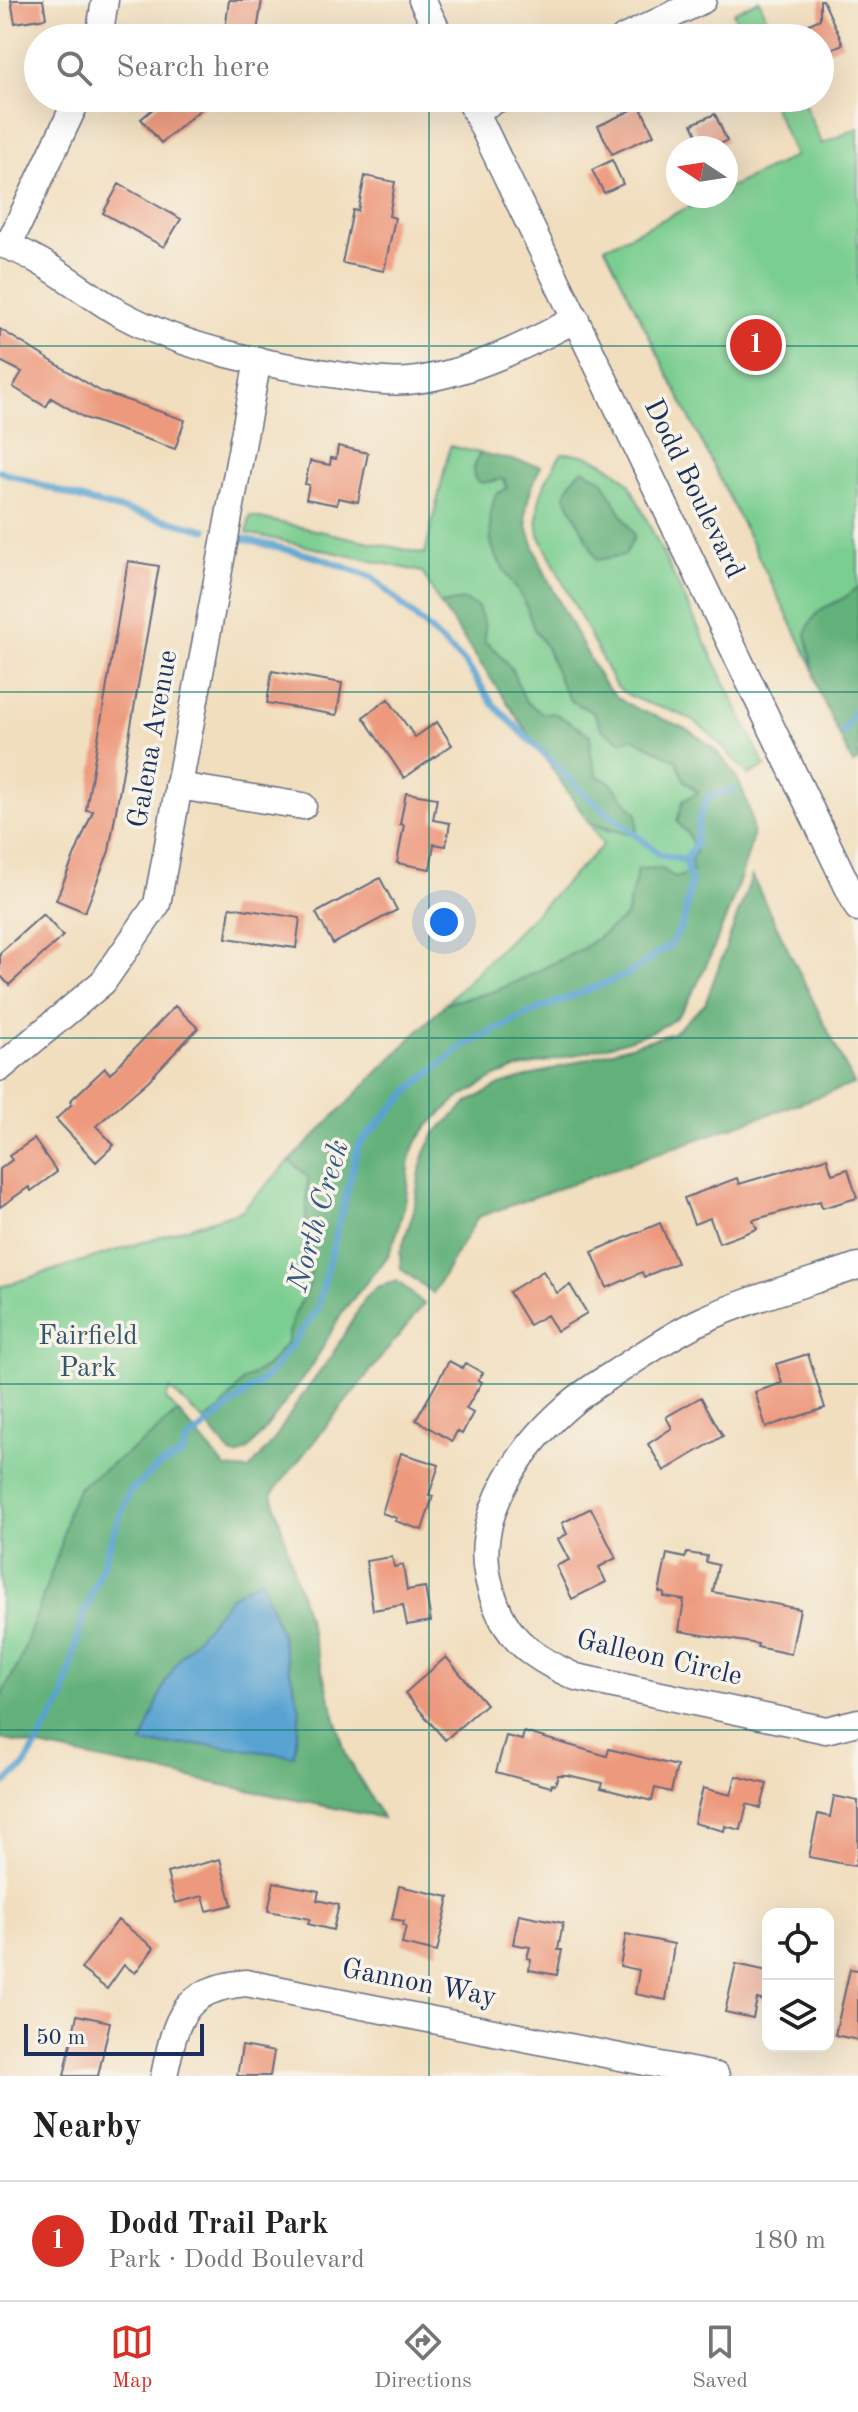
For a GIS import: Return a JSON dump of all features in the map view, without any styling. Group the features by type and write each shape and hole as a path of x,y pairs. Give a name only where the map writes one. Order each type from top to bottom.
{"street":[{"path":"101,24 105,0"},
{"path":"422,0 434,24"},
{"path":"653,24 703,0"},
{"path":"71,112 4,245 122,315 175,338 280,366 374,381 414,381 454,373 532,342 576,319"},
{"name":"Dodd Boulevard","path":"476,112 858,908"},
{"name":"Galena Avenue","path":"0,1068 103,982 157,904 258,360"},
{"path":"178,786 303,806"},
{"name":"Galleon Circle","path":"858,1266 703,1320 659,1344 576,1399 545,1427 520,1459 500,1495 487,1531 484,1563 502,1623 524,1649 576,1677 826,1730 858,1722"},
{"name":"Gannon Way","path":"164,2076 181,2014 210,1990 246,1983 716,2076"}],"green space":[{"path":"759,0 769,24 738,24 733,13"},
{"path":"776,112 808,112 822,144 858,128 858,758 605,247 687,208 738,208 738,183 795,156"},
{"path":"450,446 480,453 473,470 475,479 482,483 504,478 513,580 570,700 594,713 602,729 621,741 634,737 677,761 684,780 699,793 688,834 697,852 693,873 676,878 660,868 630,898 626,917 582,949 493,992 446,1003 603,845 589,823 610,831 611,783 597,776 590,735 556,714 542,713 526,702 511,668 485,642 485,626 464,600 440,604 422,572 247,533 250,516 425,554"},
{"path":"480,453 541,466 528,500 528,528 544,570 599,676 606,687 624,702 680,726 717,752 741,787 750,813 752,837 731,905 707,964 683,1009 673,1020 620,1043 495,1077 456,1100 428,1126 410,1158 406,1198 388,1256 342,1312 314,1363 265,1430 248,1450 237,1456 231,1454 204,1421 221,1409 243,1381 267,1366 287,1342 293,1317 309,1287 313,1249 306,1225 308,1177 290,1161 446,1003 493,992 582,949 626,917 638,869 660,868 676,878 693,872 691,860 696,852 688,834 677,822 683,801 698,792 684,780 677,761 634,738 621,741 602,729 594,713 570,700 546,647 534,629 525,603 495,555 490,518 495,495 507,488 504,479 482,483 475,479 473,470"},
{"path":"562,453 599,461 616,471 630,485 765,766 749,775 695,722 634,698 615,685 539,535 539,502 550,472"},
{"path":"583,469 602,480 635,536 625,555 597,560 565,495 572,480"},
{"path":"858,587 858,761 853,764 818,690 806,634 820,610"},
{"path":"464,600 478,607 485,626 485,642 497,651 511,669 526,702 542,713 556,714 590,735 597,776 611,783 637,814 637,830 626,834 589,823 440,604"},
{"path":"752,876 854,1084 478,1217 433,1293 401,1269 400,1253 414,1210 421,1165 436,1132 470,1101 500,1085 673,1033 705,1004"},
{"name":"Fairfield Park","path":"290,1161 309,1177 306,1225 313,1249 309,1287 293,1317 287,1342 267,1366 243,1381 221,1409 204,1421 170,1389 166,1399 178,1412 150,1437 0,1739 0,1287 241,1211"},
{"path":"397,1281 424,1304 272,1494 346,1755 383,1818 0,1739 0,1698 19,1663 61,1545 68,1510 79,1487 150,1437 178,1412 226,1468 249,1470 272,1443 332,1355 366,1297 377,1287","holes":["260,1580 279,1629 300,1710 210,1745 143,1744 164,1685 178,1660"]}],"water":[{"path":"260,1579 279,1629 300,1710 294,1756 210,1745 142,1744 164,1685 178,1660 232,1596"}],"building":[{"path":"11,0 43,0 46,18 15,23"},
{"path":"229,0 262,0 258,24 226,24"},
{"path":"820,0 823,0 834,24 809,24 820,19"},
{"path":"834,24 843,44 834,48"},
{"path":"149,112 198,112 161,143 141,119"},
{"path":"627,112 643,112 654,135 612,154 598,126"},
{"path":"715,114 725,136 698,136 692,124"},
{"path":"612,160 623,184 604,193 592,170"},
{"path":"365,176 395,182 389,216 395,218 384,271 342,263 353,210 358,211"},
{"path":"119,184 181,219 164,247 103,213"},
{"path":"0,329 100,391 185,420 175,449 85,418 51,398 46,407 13,387 22,372 0,361"},
{"path":"338,446 368,453 358,502 338,498 337,505 306,499 309,485 305,484 310,461 330,465 331,458 336,459"},
{"path":"128,561 159,566 109,851 85,912 56,900 93,811 86,810"},
{"path":"272,671 342,683 337,715 267,703"},
{"path":"388,699 415,737 437,722 452,745 404,778 363,717"},
{"path":"406,793 437,798 433,820 450,823 446,846 434,844 430,869 397,863"},
{"path":"380,878 397,910 333,944 316,913"},
{"path":"230,907 300,918 296,948 226,938"},
{"path":"43,914 63,936 9,985 0,975 0,953"},
{"path":"175,1006 198,1028 148,1081 96,1126 114,1145 96,1162 56,1119 105,1068 110,1074"},
{"path":"34,1139 57,1172 31,1191 29,1187 0,1207 0,1169 12,1160 9,1156"},
{"path":"827,1158 832,1174 848,1169 857,1198 822,1208 820,1201 753,1220 757,1229 719,1243 710,1218 694,1224 684,1198 737,1178 739,1184"},
{"path":"660,1223 677,1263 644,1277 642,1272 607,1288 592,1252"},
{"path":"543,1271 557,1293 570,1285 587,1313 557,1331 547,1315 529,1325 509,1292"},
{"path":"808,1354 825,1408 766,1427 755,1392 782,1383 776,1364"},
{"path":"449,1361 462,1368 465,1363 483,1373 478,1380 482,1382 466,1409 473,1413 462,1434 457,1431 452,1441 416,1420"},
{"path":"701,1397 723,1436 664,1471 648,1444 672,1428 666,1417"},
{"path":"401,1453 439,1465 422,1530 382,1513"},
{"path":"591,1508 616,1558 599,1567 606,1582 572,1599 556,1566 569,1560 558,1539 567,1534 562,1523"},
{"path":"687,1553 707,1556 706,1562 718,1565 713,1592 800,1609 791,1654 757,1647 758,1644 679,1631 684,1600 664,1597 664,1593 659,1592 667,1554 685,1558"},
{"path":"392,1557 394,1567 403,1565 407,1590 425,1587 431,1621 407,1625 403,1605 373,1610 366,1561"},
{"path":"446,1657 486,1704 445,1740 405,1693"},
{"path":"524,1732 607,1756 609,1749 677,1766 671,1792 655,1788 652,1801 601,1788 603,1783 567,1775 558,1775 555,1785 551,1787 496,1772 506,1736 522,1740"},
{"path":"736,1776 767,1784 761,1808 747,1804 741,1830 725,1826 724,1831 694,1823 703,1788 731,1795"},
{"path":"834,1796 858,1801 855,1866 809,1857 818,1814 830,1817"},
{"path":"220,1859 232,1905 207,1911 203,1896 175,1903 167,1873"},
{"path":"274,1882 319,1891 317,1900 339,1905 333,1930 308,1924 310,1919 268,1911"},
{"path":"399,1886 449,1897 437,1952 402,1944 406,1926 403,1925 404,1921 392,1919"},
{"path":"519,1914 563,1923 557,1975 529,1970 531,1959 527,1958 530,1947 513,1944"},
{"path":"118,1920 154,1948 135,1973 124,1965 107,1989 81,1969"},
{"path":"626,1934 674,1944 666,2000 635,1994 639,1970 620,1966"},
{"path":"736,1964 762,1970 762,2000 757,1999 753,2018 725,2012"},
{"path":"850,1969 858,1970 858,2040 835,2035"},
{"path":"77,2015 110,2022 98,2076 64,2076"},
{"path":"242,2046 274,2052 270,2076 237,2076"}],"waterway":[{"path":"0,471 91,502 206,530"},
{"path":"244,539 320,558 372,577 466,664 493,704 590,799 661,855 686,860"},
{"name":"North Creek","path":"843,733 858,705"},
{"name":"North Creek","path":"0,1787 23,1768 63,1700 82,1620 129,1492 160,1465 182,1455 186,1442 270,1374 317,1310 359,1144 413,1087 463,1046 532,1012 629,974 671,944 683,923 691,883 686,860 695,845 700,815 708,796 734,790"}],"place":[{"name":"Dodd Trail Park","path":"756,345"}]}
